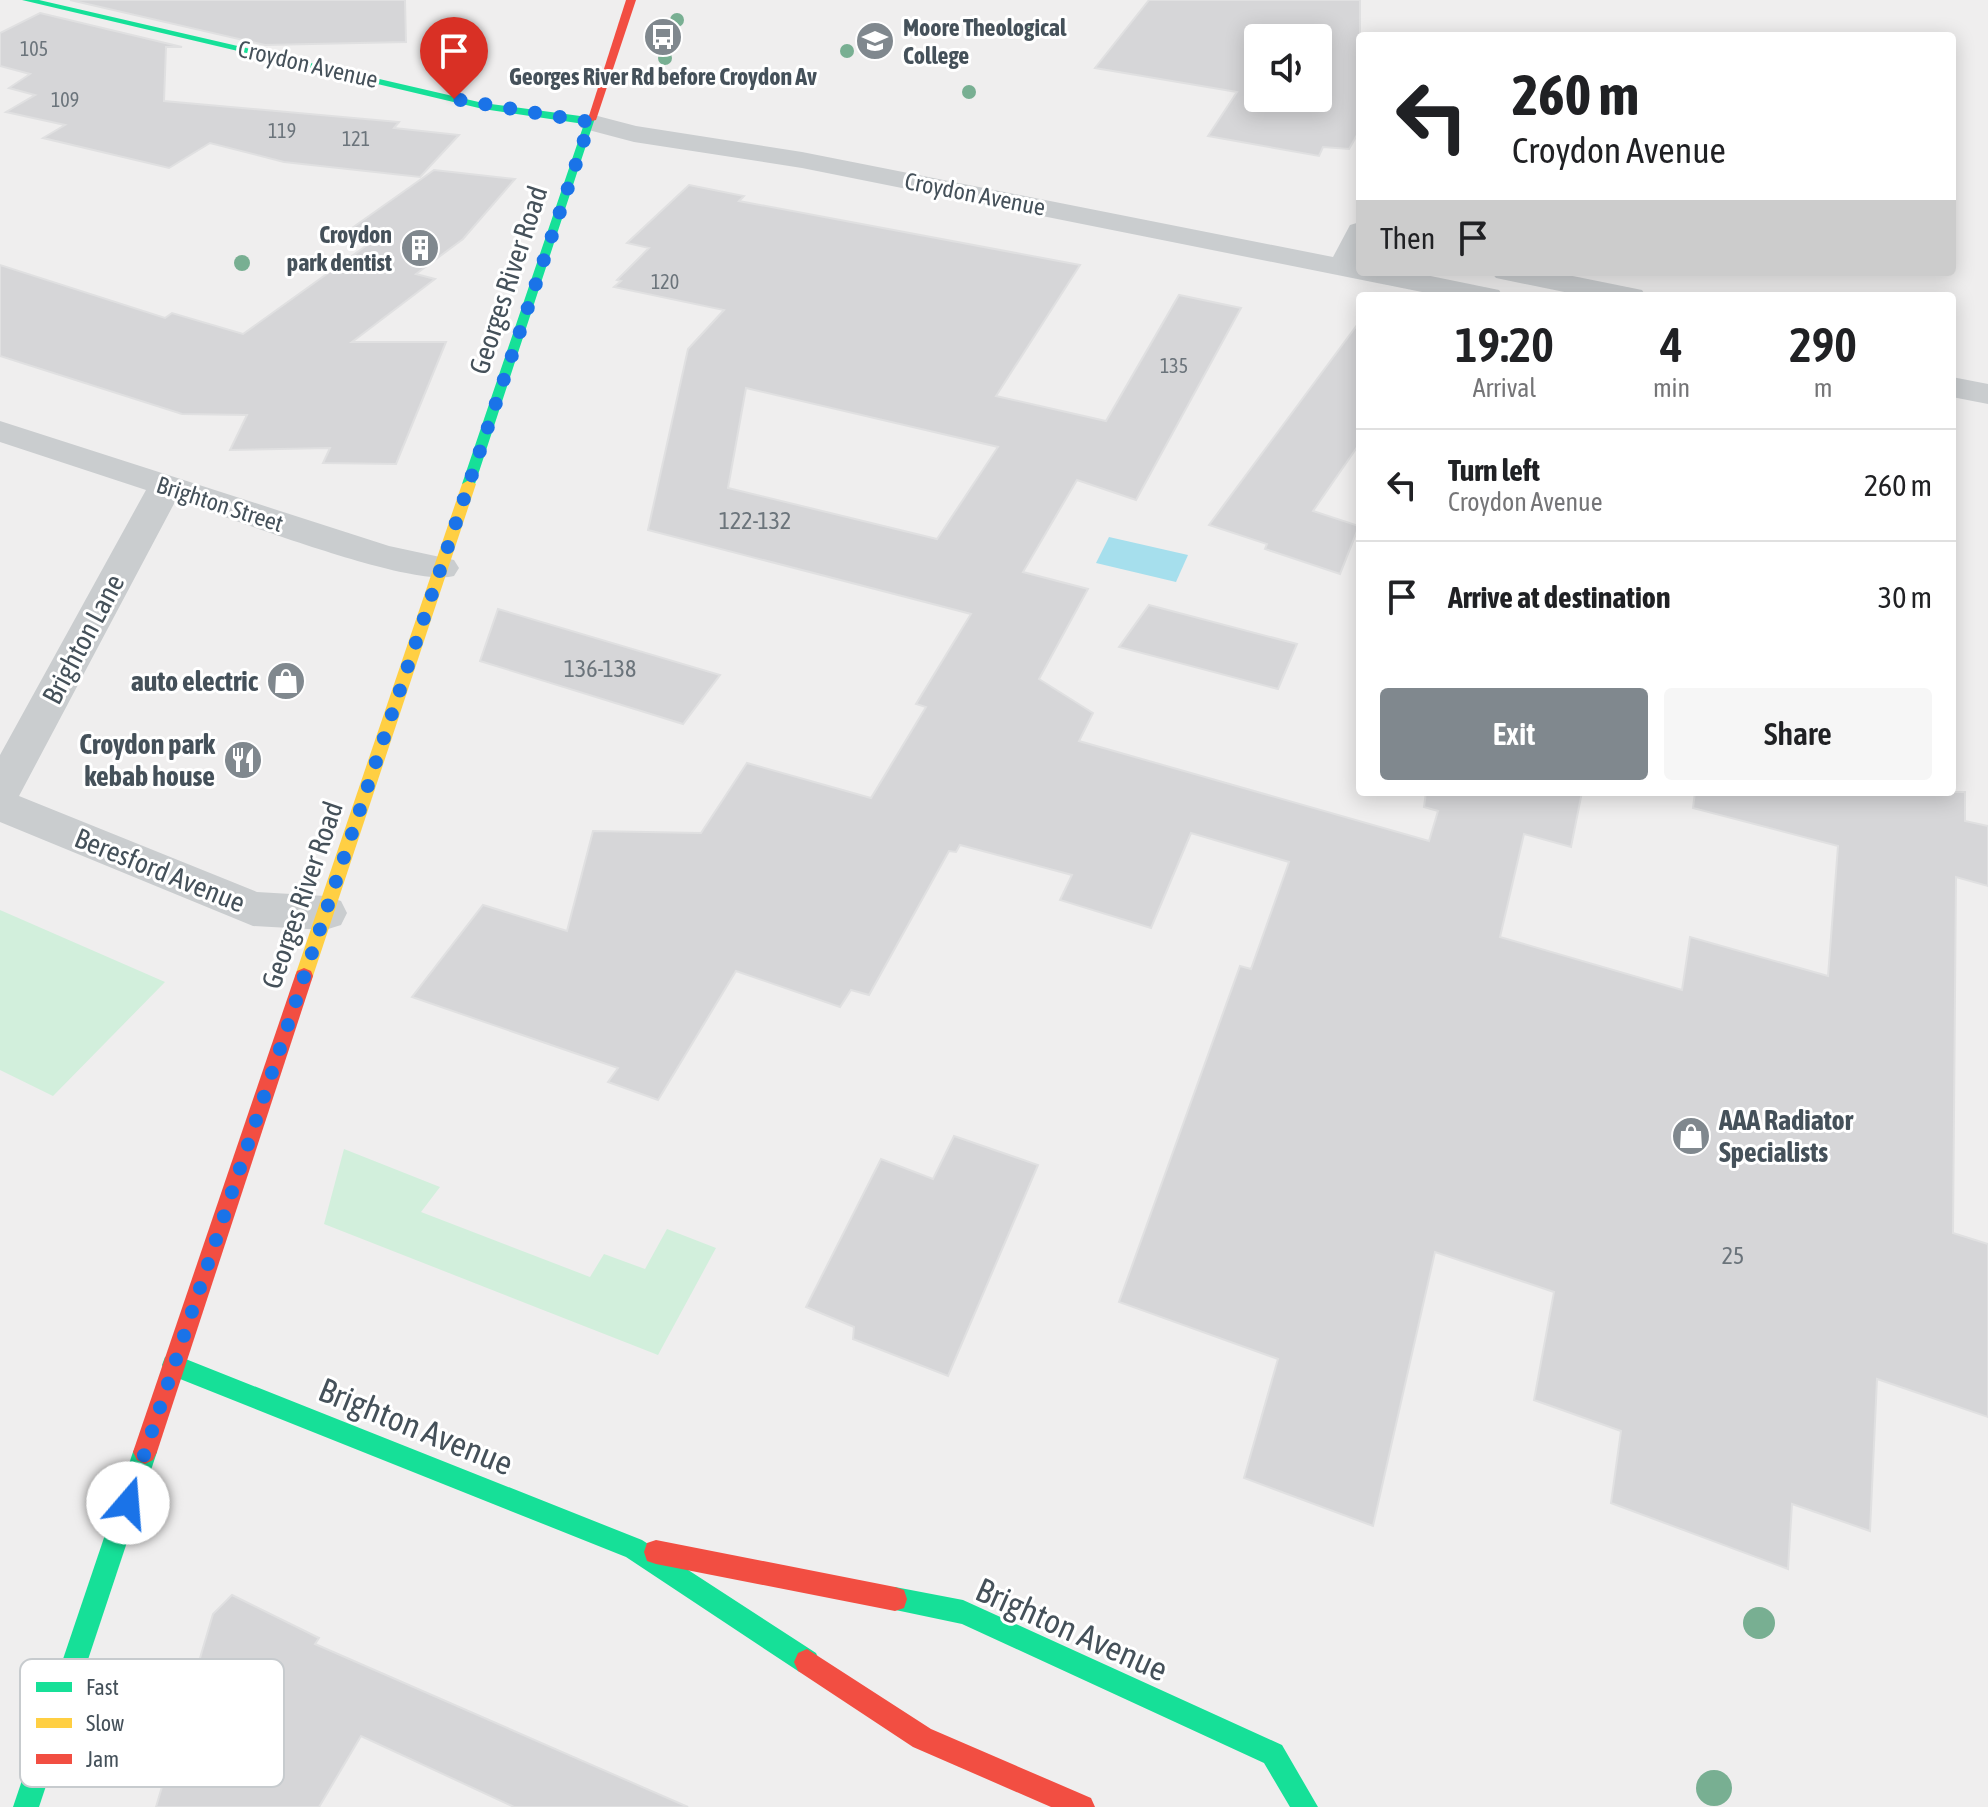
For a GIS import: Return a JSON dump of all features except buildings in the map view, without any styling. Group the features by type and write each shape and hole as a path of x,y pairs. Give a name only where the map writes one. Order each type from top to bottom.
{"main road":[{"name":"Croydon Avenue","path":"27,0 483,106 590,122"},
{"name":"Georges River Road","path":"75,1659 631,0"},
{"name":"Brighton Avenue","path":"173,1365 634,1548 963,1612 1273,1754 1305,1807"},
{"name":"Brighton Avenue","path":"634,1548 922,1738 1082,1807"},
{"name":"Georges River Road","path":"26,1807 33,1787"}],"street":[{"name":"Croydon Avenue","path":"590,122 634,134 1356,255"},
{"name":"Croydon Avenue","path":"1424,276 1475,292"},
{"path":"1527,276 1610,292"},
{"path":"1956,359 1988,365"},
{"path":"1956,388 1988,394"},
{"name":"Brighton Street","path":"0,431 383,556 441,568"},
{"name":"Brighton Lane","path":"0,792 166,486"},
{"name":"Beresford Avenue","path":"0,805 253,909 325,913"}],"green space":[{"path":"0,910 165,982 53,1096 0,1070"},
{"path":"344,1149 440,1187 421,1212 590,1277 604,1254 645,1269 667,1229 716,1248 658,1355 324,1224"}],"water":[{"path":"1109,537 1188,555 1176,582 1096,563"}],"traffic: fast":[{"path":"27,0 483,106 590,122"},
{"path":"469,484 591,120"},
{"path":"173,1365 634,1548 807,1662"},
{"path":"76,1659 145,1452"},
{"path":"895,1599 963,1612 1273,1754 1305,1807"},
{"path":"26,1807 33,1787"}],"traffic: slow":[{"path":"304,976 469,484"}],"traffic: jam":[{"path":"591,120 631,0"},
{"path":"145,1452 304,976"},
{"path":"656,1552 895,1599"},
{"path":"807,1662 922,1738 1082,1807"}],"place":[{"name":"Georges River Rd before Croydon Av","path":"663,37"},
{"name":"Moore Theological College","path":"875,41"},
{"name":"Croydon park dentist","path":"420,248"},
{"name":"auto electric","path":"286,681"},
{"name":"Croydon park kebab house","path":"243,760"},
{"name":"AAA Radiator Specialists","path":"1691,1136"}],"route":[{"path":"128,1503 590,122 510,111 454,99"}]}
